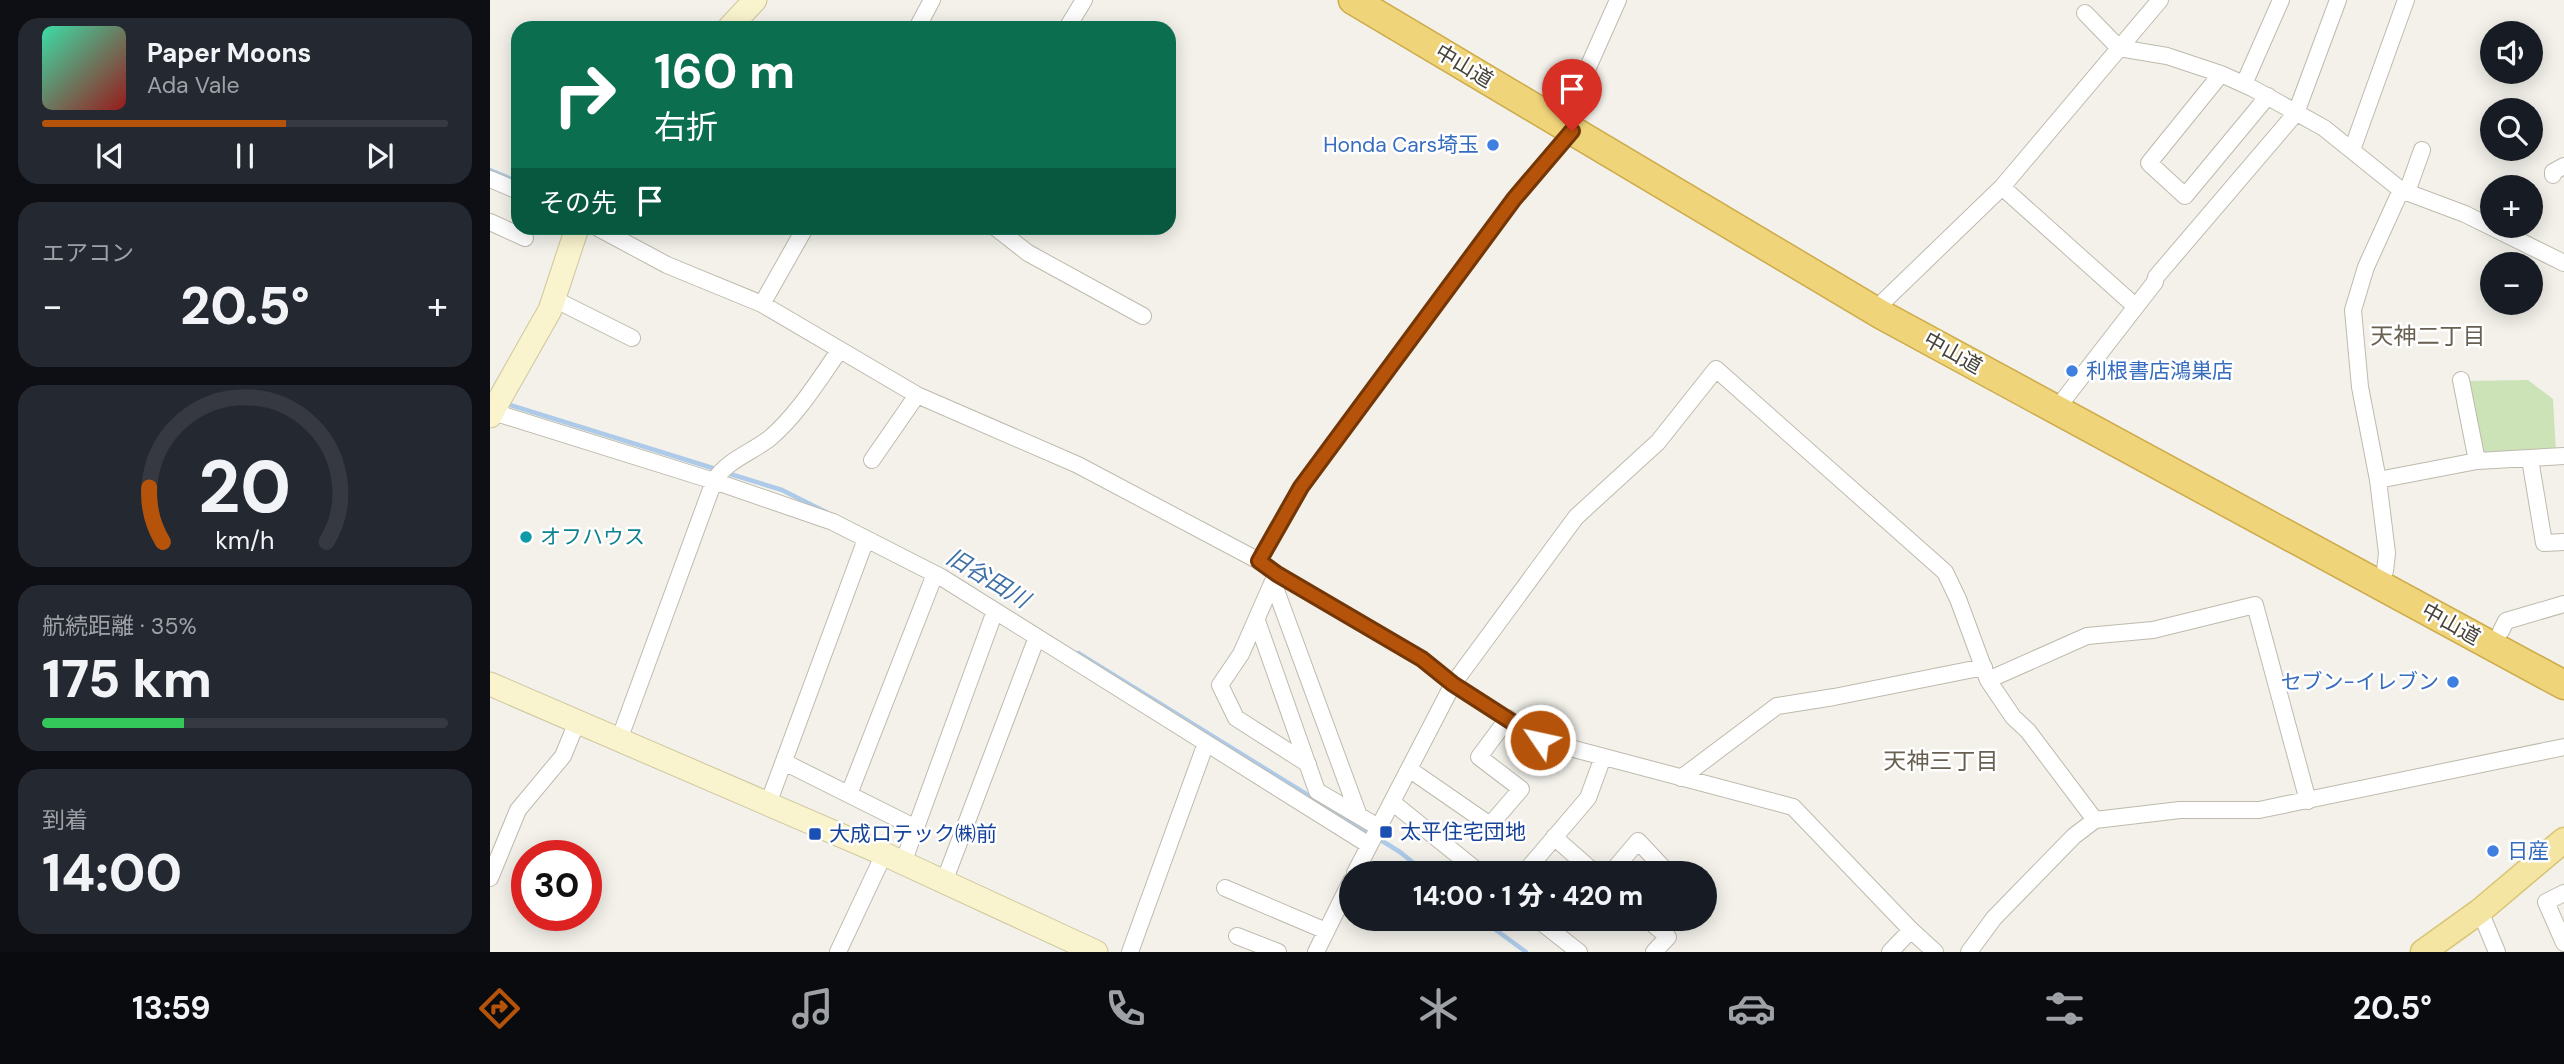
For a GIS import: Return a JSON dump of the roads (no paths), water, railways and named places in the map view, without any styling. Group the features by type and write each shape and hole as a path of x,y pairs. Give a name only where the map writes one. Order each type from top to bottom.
{"highway":[{"name":"中山道","path":"1353,0 1571,121 1884,301 2564,665"},
{"name":"中山道","path":"1386,0 1571,121 1882,314 2564,685"}],"main road":[{"path":"2429,950 2480,911 2564,839"}],"street":[{"path":"736,21 755,0"},
{"path":"921,21 933,0"},
{"path":"1071,21 1084,0"},
{"path":"1259,561 1301,487 1571,121 1618,0"},
{"path":"1884,301 2002,187 2160,0"},
{"path":"2244,84 2281,0"},
{"path":"2065,398 2155,282 2156,277 2296,113 2338,0"},
{"path":"2352,150 2406,0"},
{"path":"2085,13 2119,48 2167,56 2244,84 2324,128 2404,191 2465,214 2564,262"},
{"path":"2221,74 2149,163 2185,196 2268,96"},
{"path":"2385,571 2387,553 2378,480 2360,387 2353,310 2366,267 2422,150"},
{"path":"2564,166 2553,172 2553,175 2564,176"},
{"path":"490,179 511,188"},
{"path":"2002,187 2135,306"},
{"path":"490,222 511,232"},
{"path":"518,235 525,238"},
{"path":"575,235 550,310 491,412 714,481 832,522 935,574 1369,845"},
{"path":"611,235 667,265 762,304 917,395 1078,465 1259,561 1275,578 1422,659 1453,684 1540,740 1793,807 1935,952"},
{"path":"762,304 800,235"},
{"path":"1005,235 1028,253 1143,316"},
{"path":"554,299 632,338"},
{"path":"619,740 714,481 722,469 770,438 796,411 839,351"},
{"path":"1361,861 1453,684 1576,517 1658,442 1716,369 1945,572 1986,674 2013,717 2028,731 2095,820"},
{"path":"2460,380 2477,461"},
{"path":"872,460 917,395"},
{"path":"2378,480 2477,461 2564,456"},
{"path":"2530,459 2544,543 2564,542"},
{"path":"768,804 866,539"},
{"path":"849,794 935,574"},
{"path":"1275,578 1241,654 1220,685 1236,718 1308,764"},
{"path":"1275,578 1359,816"},
{"path":"2501,631 2505,621 2564,604"},
{"path":"1681,778 1777,706 1986,674 2087,636 2153,630 2255,605 2308,801"},
{"path":"838,952 894,859 916,828 995,611"},
{"path":"1257,621 1317,792 1378,827"},
{"path":"944,882 1037,637"},
{"path":"490,684 894,859 1096,952"},
{"path":"1409,769 1490,825 1521,789 1479,758 1508,718"},
{"path":"490,878 518,810 563,756 578,722"},
{"path":"1130,952 1206,743"},
{"path":"1969,952 1994,918 2074,836 2095,820 2179,810 2259,810 2564,747"},
{"path":"1534,861 1588,798 1603,757"},
{"path":"783,762 916,828"},
{"path":"1392,802 1465,861"},
{"path":"1554,838 1581,861"},
{"path":"1621,861 1638,841 1657,861"},
{"path":"1225,888 1326,930"},
{"path":"2564,893 2546,902 2564,943"},
{"path":"1316,952 1339,905"},
{"path":"2480,911 2497,952"},
{"path":"1890,952 1911,930"},
{"path":"1552,931 1579,952"},
{"path":"1654,952 1668,937 1661,931"},
{"path":"1237,936 1278,952"}],"waterway":[{"path":"490,170 511,179"},
{"name":"旧谷田川","path":"507,404 719,470"},
{"name":"旧谷田川","path":"727,473 782,490 826,512"},
{"name":"旧谷田川","path":"1078,653 1371,834"},
{"name":"旧谷田川","path":"1379,839 1411,861"},
{"name":"旧谷田川","path":"1497,931 1526,952"}],"place":[{"name":"Honda Cars埼玉","path":"1493,145"},
{"name":"利根書店鴻巣店","path":"2072,371"},
{"name":"オフハウス","path":"526,537"},
{"name":"セブン-イレブン","path":"2453,682"},
{"name":"太平住宅団地","path":"1386,832"},
{"name":"大成ロテック㈱前","path":"815,834"},
{"name":"日産","path":"2493,851"}],"district":[{"name":"天神二丁目","path":"2428,336"},
{"name":"天神三丁目","path":"1941,761"}]}
